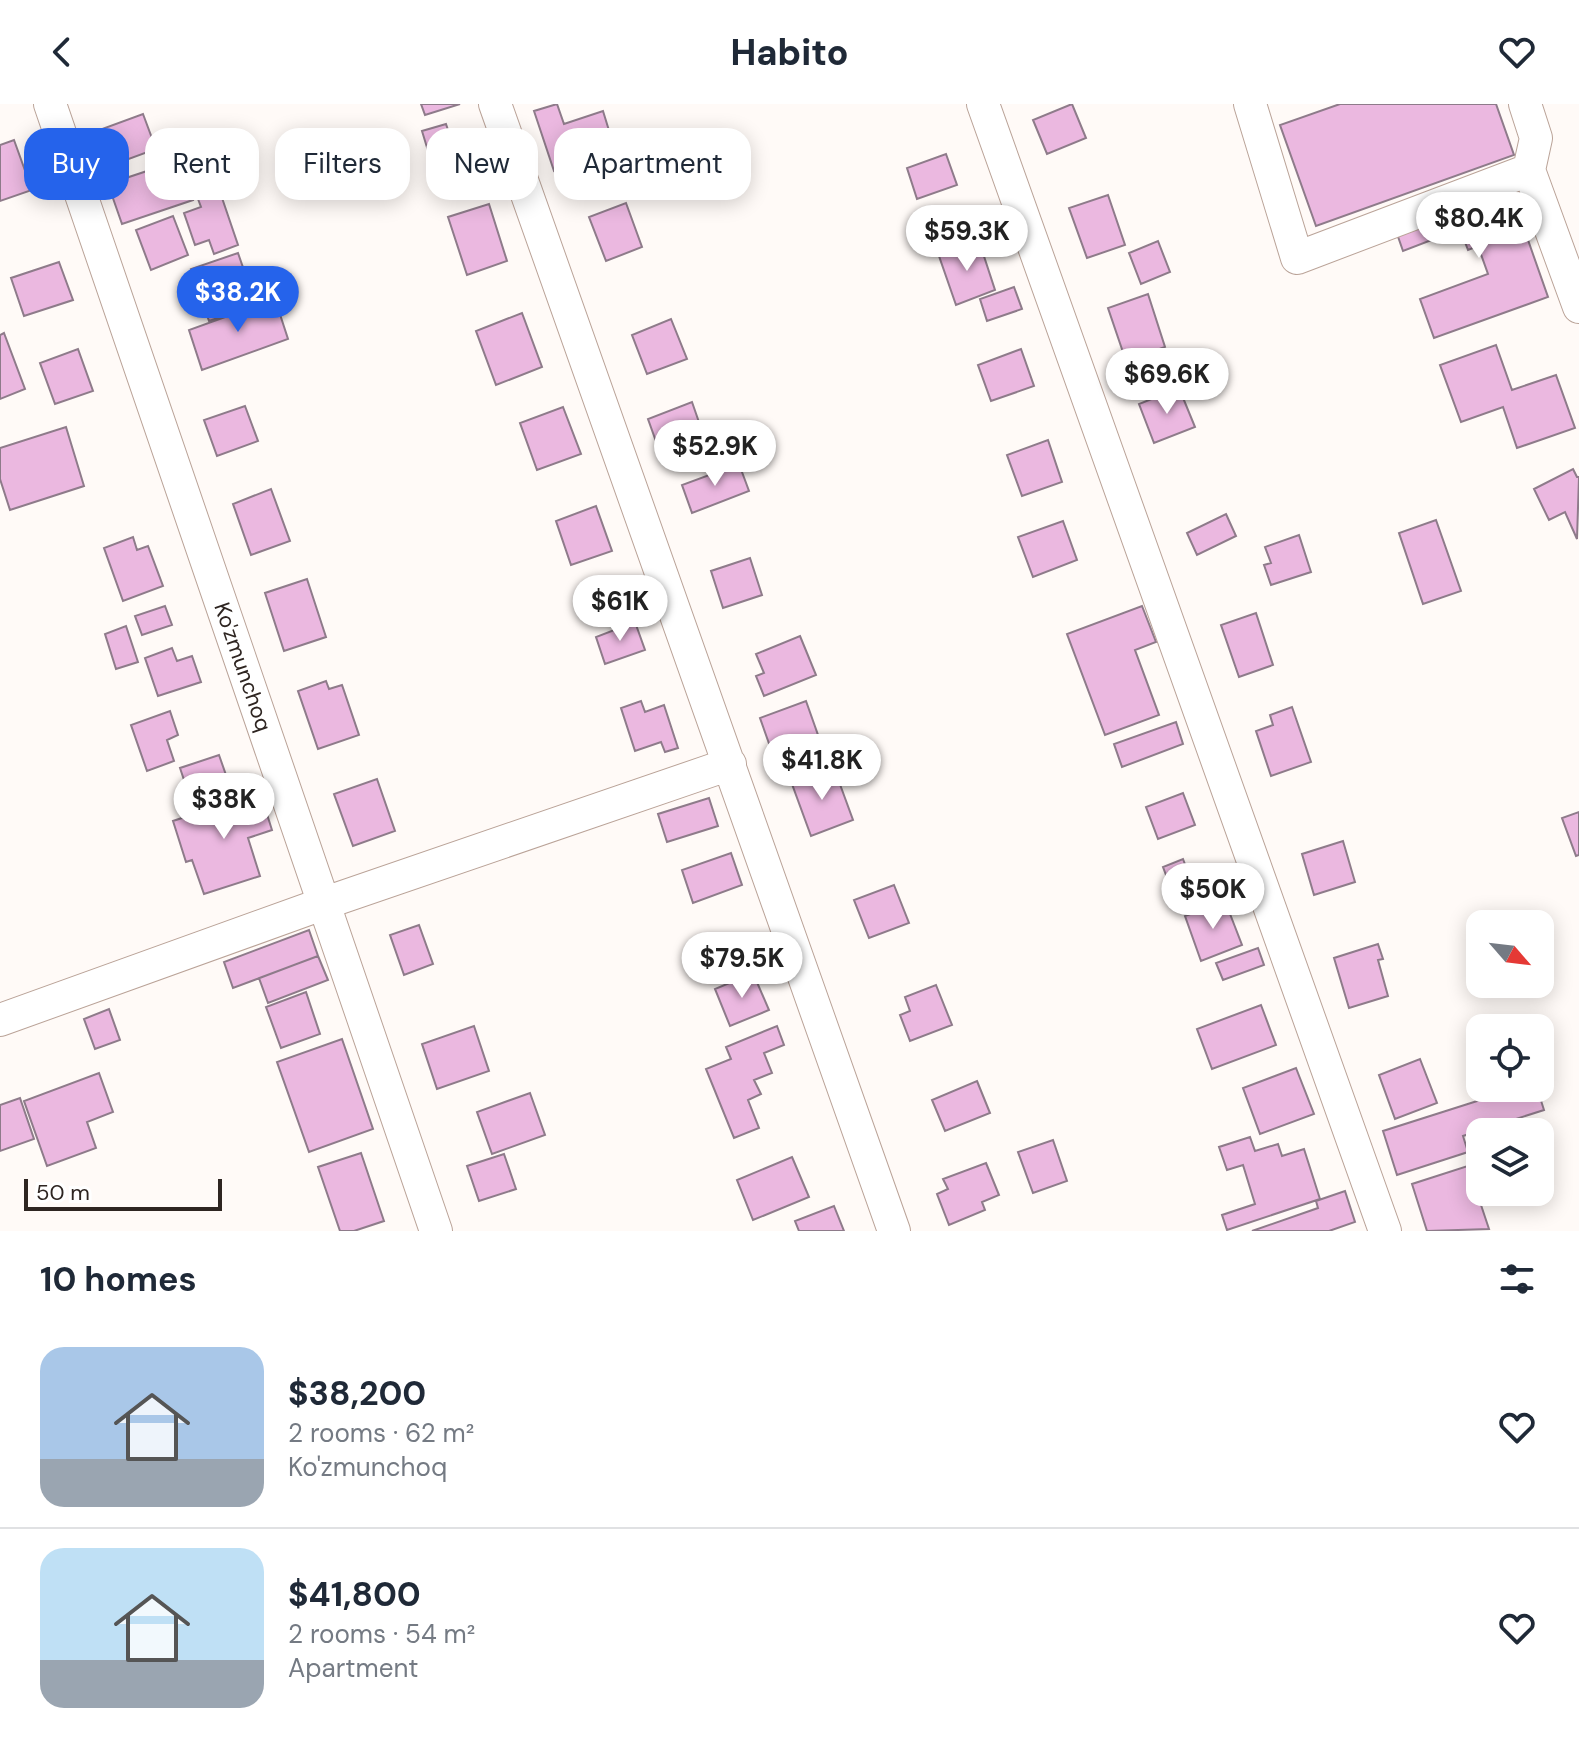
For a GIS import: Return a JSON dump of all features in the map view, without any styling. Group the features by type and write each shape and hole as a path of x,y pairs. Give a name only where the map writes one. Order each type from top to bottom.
{"street":[{"name":"Ko'zmunchoq","path":"50,104 436,1231"},
{"path":"495,104 894,1231"},
{"path":"983,104 1385,1231"},
{"path":"1250,104 1297,258 1529,170"},
{"path":"1525,104 1536,138 1529,170 1579,307"},
{"path":"0,1020 325,903 730,764"}],"building":[{"path":"421,104 460,104 425,115"},
{"path":"557,104 564,124 603,111 608,128 554,128 554,171 534,111"},
{"path":"1072,104 1086,138 1047,154 1033,120"},
{"path":"1340,104 1496,104 1514,155 1316,226 1280,125"},
{"path":"143,114 148,128 145,128 145,153 129,159 129,128 105,128"},
{"path":"14,140 24,168 24,193 0,201 0,145"},
{"path":"946,154 957,185 917,199 907,168"},
{"path":"145,172 145,200 193,200 122,224 114,200 129,200 129,177"},
{"path":"1508,183 1548,297 1434,338 1420,299 1488,274 1478,246 1468,250 1460,229 1403,251 1394,225"},
{"path":"1108,195 1125,245 1087,258 1069,208"},
{"path":"198,200 223,200 238,245 214,254 209,240 195,245 184,213 201,207"},
{"path":"626,203 642,247 606,261 589,217"},
{"path":"489,204 507,261 467,275 448,217"},
{"path":"173,216 188,255 151,270 136,230"},
{"path":"979,241 995,290 956,305 939,256"},
{"path":"1158,241 1170,272 1141,284 1129,253"},
{"path":"238,253 256,305 209,321 191,269"},
{"path":"59,262 73,300 24,316 11,278"},
{"path":"1014,287 1022,309 987,321 980,299"},
{"path":"1148,294 1165,347 1126,361 1108,308"},
{"path":"275,299 288,339 202,370 189,330"},
{"path":"522,313 542,367 496,385 476,331"},
{"path":"671,319 687,359 647,374 632,335"},
{"path":"4,333 25,389 0,399 0,335"},
{"path":"1496,345 1512,390 1556,375 1575,428 1517,448 1503,407 1461,422 1440,365"},
{"path":"78,349 93,391 55,404 40,363"},
{"path":"1021,349 1034,386 991,401 978,365"},
{"path":"1179,388 1195,427 1154,443 1139,404"},
{"path":"692,402 702,431 658,447 648,419"},
{"path":"245,406 258,441 217,456 204,420"},
{"path":"563,407 581,454 537,470 520,423"},
{"path":"66,427 84,486 10,510 0,479 0,448"},
{"path":"1048,440 1062,482 1022,496 1007,455"},
{"path":"739,464 749,491 692,513 682,485"},
{"path":"1573,469 1579,477 1577,539 1565,512 1549,520 1534,489"},
{"path":"271,489 290,541 251,555 233,504"},
{"path":"596,506 612,551 571,565 556,521"},
{"path":"1226,514 1236,536 1197,555 1187,533"},
{"path":"1436,520 1461,591 1423,604 1399,533"},
{"path":"1063,521 1077,560 1033,577 1018,537"},
{"path":"1299,535 1311,572 1271,585 1264,565 1271,563 1265,547"},
{"path":"133,537 137,550 148,546 163,586 123,601 104,548"},
{"path":"750,558 762,595 723,608 711,571"},
{"path":"307,579 326,637 284,651 265,593"},
{"path":"165,606 172,625 142,635 135,616"},
{"path":"1142,606 1156,642 1135,650 1159,715 1105,735 1067,634"},
{"path":"1256,613 1273,665 1239,677 1221,625"},
{"path":"635,622 645,650 605,664 596,637"},
{"path":"126,626 138,662 116,669 105,634"},
{"path":"800,636 816,675 764,696 756,676 764,673 756,654"},
{"path":"172,648 177,661 192,656 201,682 158,696 145,658"},
{"path":"326,681 329,689 342,685 359,735 318,749 298,691"},
{"path":"641,701 645,712 664,705 678,748 665,752 661,742 635,751 621,708"},
{"path":"806,701 818,735 772,752 760,718"},
{"path":"1292,707 1311,762 1271,776 1256,731 1273,725 1270,715"},
{"path":"170,711 178,735 167,740 174,761 147,771 131,725"},
{"path":"1176,722 1183,744 1122,767 1114,744"},
{"path":"219,755 233,795 208,803 203,790 189,795 180,768"},
{"path":"834,768 853,820 811,836 792,784"},
{"path":"377,779 395,831 353,846 334,794"},
{"path":"260,792 272,830 248,838 260,876 204,894 192,860 186,862 173,821"},
{"path":"1183,793 1195,825 1158,839 1146,807"},
{"path":"709,798 718,826 667,842 658,814"},
{"path":"1579,812 1579,855 1576,856 1562,818"},
{"path":"1343,841 1355,882 1314,895 1302,854"},
{"path":"731,853 742,885 693,903 682,870"},
{"path":"1183,859 1200,904 1180,912 1163,867"},
{"path":"894,885 909,923 869,938 854,900"},
{"path":"1225,901 1242,945 1201,961 1185,916"},
{"path":"419,925 433,964 404,975 390,935"},
{"path":"309,930 318,956 233,988 224,962"},
{"path":"1378,944 1383,959 1378,960 1388,996 1349,1008 1334,958"},
{"path":"1258,948 1264,965 1223,980 1216,963"},
{"path":"318,956 328,980 268,1003 259,978"},
{"path":"753,973 769,1010 730,1026 715,989"},
{"path":"936,985 952,1025 910,1041 900,1015 910,1011 905,997"},
{"path":"306,992 320,1034 281,1048 266,1007"},
{"path":"1261,1005 1276,1045 1212,1069 1197,1029"},
{"path":"109,1009 120,1040 95,1049 84,1019"},
{"path":"474,1026 489,1071 437,1089 422,1044"},
{"path":"777,1026 784,1045 764,1053 772,1073 754,1080 761,1094 748,1100 759,1128 734,1138 706,1069 731,1059 726,1047"},
{"path":"342,1039 373,1129 309,1152 277,1062"},
{"path":"1420,1059 1437,1103 1395,1119 1379,1075"},
{"path":"1296,1068 1314,1114 1260,1134 1243,1088"},
{"path":"99,1073 113,1112 87,1122 96,1148 47,1166 24,1101"},
{"path":"977,1081 990,1113 945,1131 932,1100"},
{"path":"530,1093 545,1135 492,1154 477,1112"},
{"path":"20,1098 34,1139 0,1151 0,1105"},
{"path":"1474,1102 1541,1102 1544,1110 1519,1118 1466,1118 1466,1135 1463,1136 1466,1153 1397,1175 1383,1131"},
{"path":"1250,1137 1255,1151 1278,1144 1282,1156 1304,1149 1320,1199 1227,1230 1222,1215 1255,1204 1243,1165 1227,1170 1219,1147"},
{"path":"1053,1140 1067,1181 1033,1193 1018,1152"},
{"path":"361,1153 384,1221 354,1231 340,1231 318,1167"},
{"path":"504,1154 516,1189 479,1201 467,1166"},
{"path":"792,1157 809,1197 753,1220 737,1180"},
{"path":"986,1163 999,1195 982,1202 985,1210 949,1225 937,1194 948,1189 943,1179"},
{"path":"1466,1167 1466,1206 1481,1206 1489,1229 1427,1231 1412,1184"},
{"path":"1345,1191 1355,1222 1329,1231 1252,1231 1318,1208 1316,1201"},
{"path":"834,1206 844,1231 799,1231 795,1221"}]}
